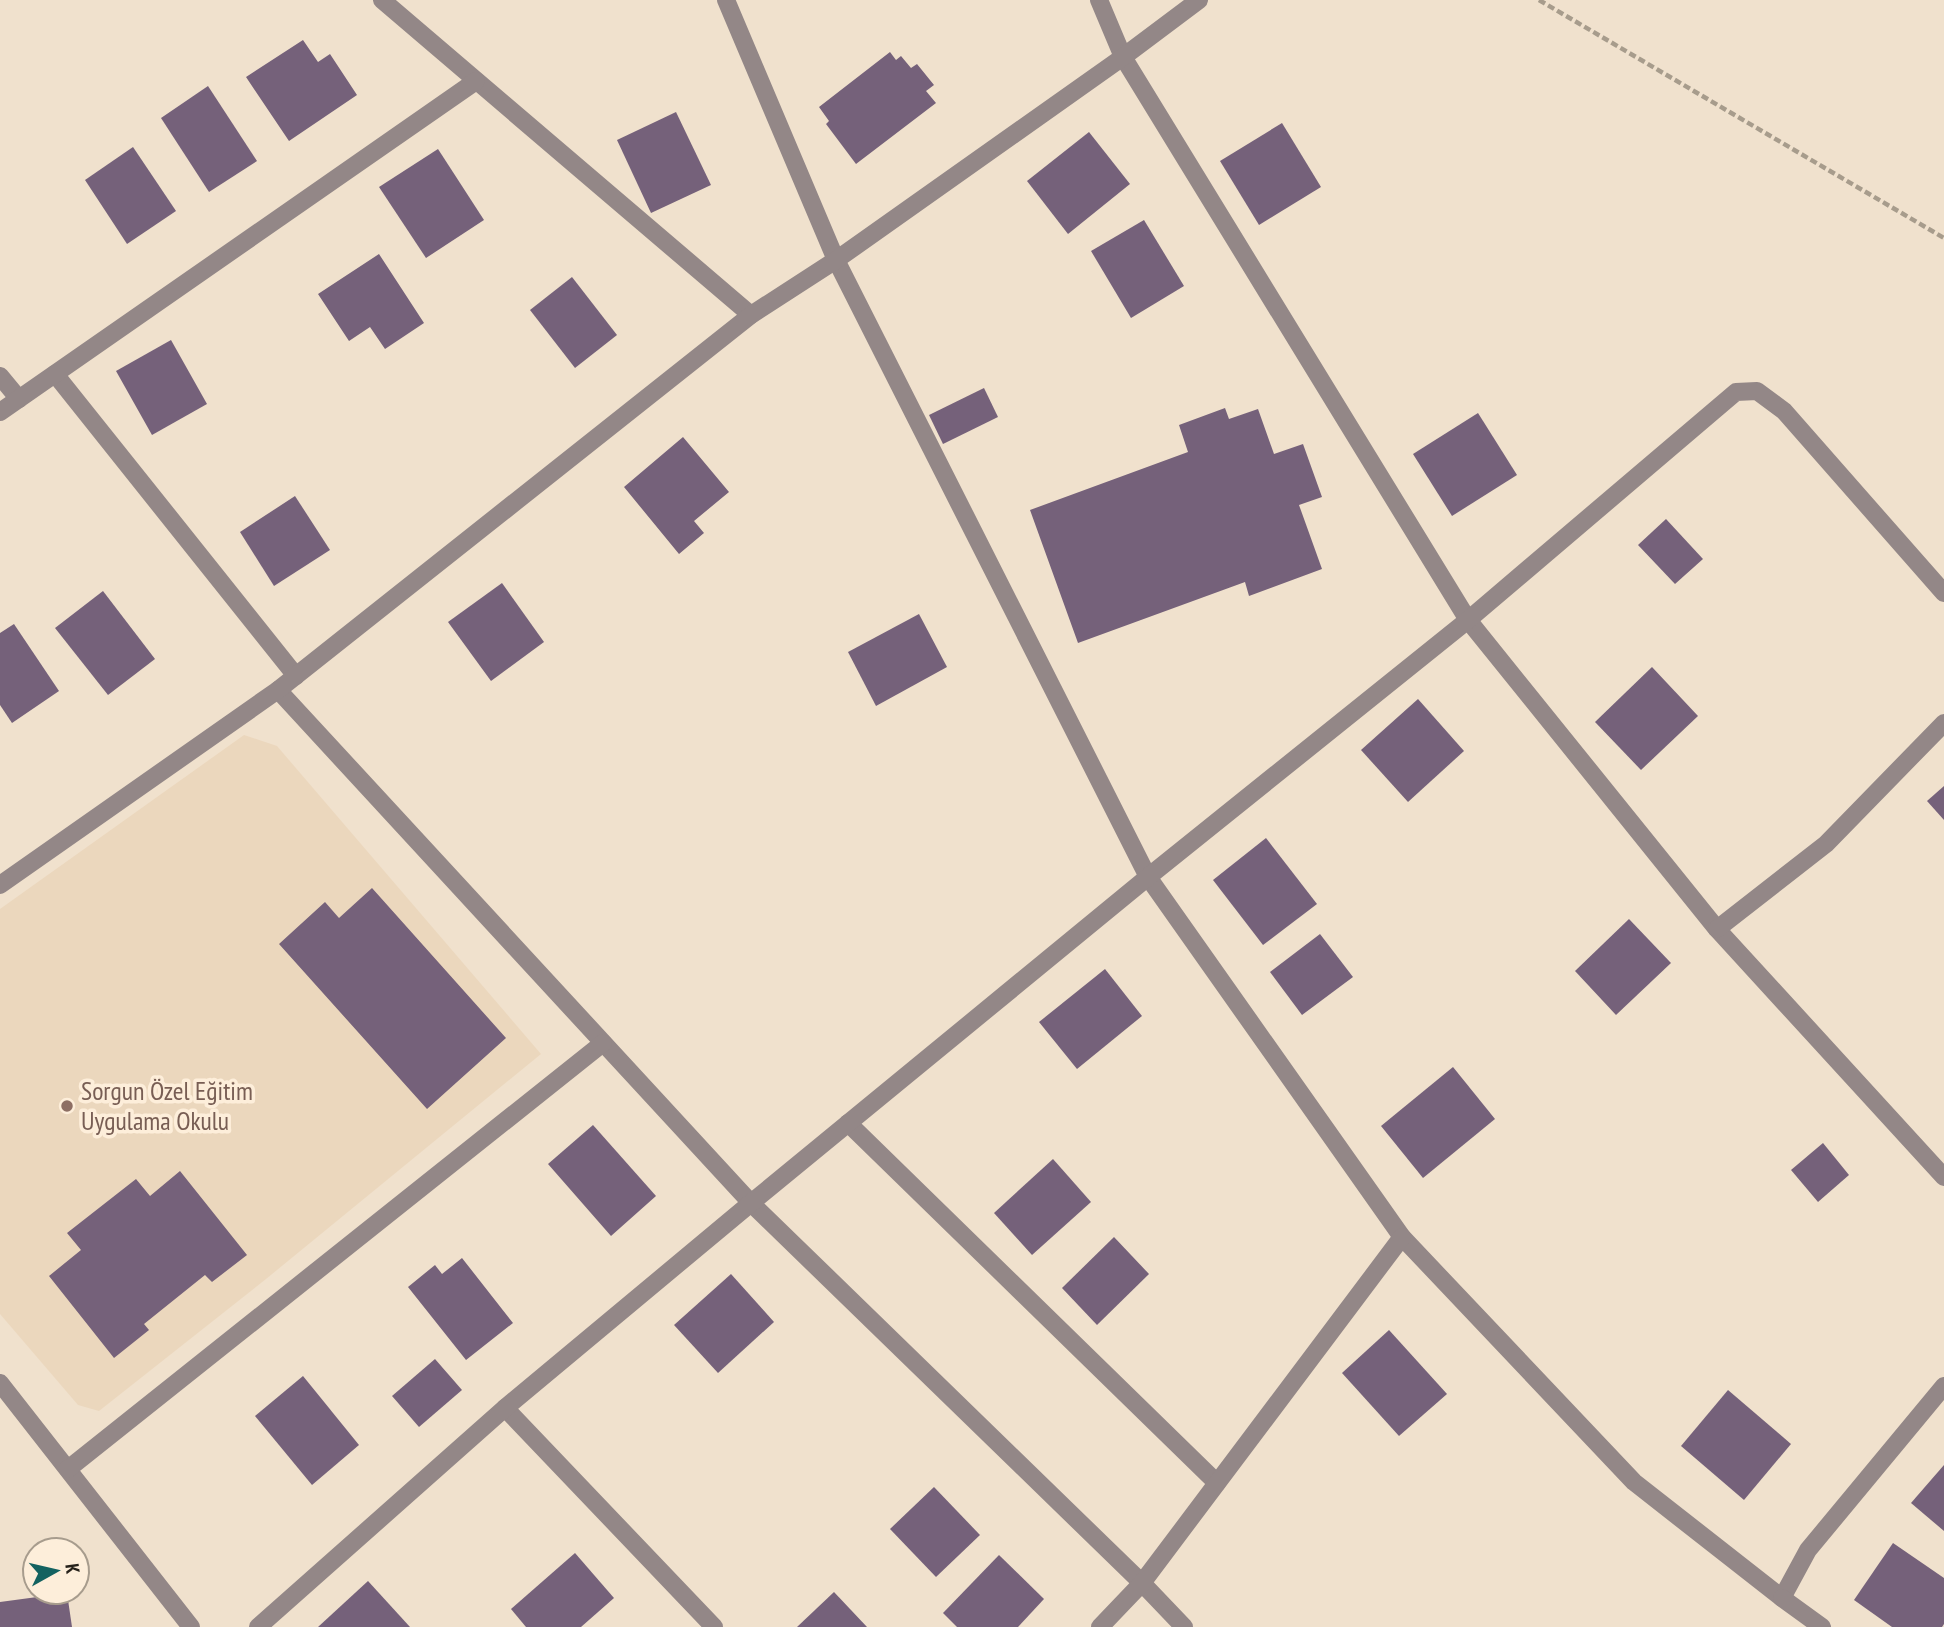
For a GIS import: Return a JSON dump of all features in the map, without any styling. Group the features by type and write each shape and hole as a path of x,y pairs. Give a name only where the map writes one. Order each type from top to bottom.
{"street":[{"path":"382,0 751,315"},
{"path":"726,0 836,260 1148,877 1402,1237 1634,1482 1822,1627"},
{"path":"1098,0 1123,57 1468,620 1717,929 1944,1177"},
{"path":"0,886 278,690 751,315 836,260 1199,0"},
{"path":"0,412 476,80"},
{"path":"55,374 296,676"},
{"path":"0,376 19,399"},
{"path":"258,1627 505,1408 1148,877 1468,620 1736,393 1757,391 1784,411 1944,593"},
{"path":"278,690 751,1203 1184,1627"},
{"path":"1717,929 1826,845 1944,723"},
{"path":"68,1469 603,1043"},
{"path":"848,1123 1217,1483"},
{"path":"1100,1627 1142,1583 1402,1237"},
{"path":"0,1382 191,1627"},
{"path":"1782,1598 1808,1550 1944,1386"},
{"path":"505,1408 714,1627"}],"path":[{"path":"1539,0 1944,238"}],"shaded area":[{"path":"244,735 277,746 541,1054 266,1279 99,1411 78,1405 0,1314 0,909"}],"building":[{"path":"303,40 318,62 330,54 357,95 289,141 246,77"},
{"path":"890,52 896,60 901,56 911,68 917,64 934,85 926,91 936,103 856,164 826,124 829,121 819,107"},
{"path":"208,86 257,161 209,192 161,118"},
{"path":"676,112 711,185 651,213 617,140"},
{"path":"1282,123 1321,187 1259,225 1220,161"},
{"path":"1089,132 1130,184 1068,234 1027,181"},
{"path":"133,147 176,211 127,244 85,180"},
{"path":"438,149 484,220 426,258 379,187"},
{"path":"1144,220 1184,286 1131,318 1091,251"},
{"path":"379,254 424,323 385,349 370,327 349,341 318,294"},
{"path":"572,277 617,335 575,368 530,310"},
{"path":"171,340 207,404 152,435 116,371"},
{"path":"984,388 998,417 943,444 929,415"},
{"path":"1225,408 1229,419 1258,409 1274,454 1303,444 1322,497 1299,505 1322,569 1249,596 1245,582 1078,643 1030,510 1188,452 1179,425"},
{"path":"1478,413 1517,475 1452,516 1413,454"},
{"path":"683,437 729,492 694,521 704,533 679,554 624,487"},
{"path":"295,496 330,550 274,586 240,532"},
{"path":"1666,519 1703,559 1675,584 1638,545"},
{"path":"502,583 544,642 491,681 448,622"},
{"path":"103,591 155,659 108,695 55,628"},
{"path":"919,614 947,667 876,706 848,652"},
{"path":"14,624 59,691 12,723 0,705 0,633"},
{"path":"1652,667 1698,716 1641,770 1595,722"},
{"path":"1418,699 1464,751 1408,802 1361,750"},
{"path":"1944,786 1944,820 1927,801"},
{"path":"1266,838 1317,904 1263,945 1213,880"},
{"path":"372,888 506,1038 427,1109 279,944 325,902 339,918"},
{"path":"1629,919 1671,963 1616,1015 1575,971"},
{"path":"1320,934 1353,977 1302,1015 1270,972"},
{"path":"1105,969 1142,1016 1077,1069 1039,1022"},
{"path":"1453,1067 1495,1119 1423,1178 1381,1126"},
{"path":"593,1125 656,1196 611,1236 548,1164"},
{"path":"1823,1143 1849,1175 1818,1202 1791,1170"},
{"path":"1053,1159 1091,1202 1032,1255 994,1213"},
{"path":"180,1171 247,1255 212,1282 205,1275 144,1324 149,1330 114,1358 49,1276 81,1250 67,1233 136,1179 150,1196"},
{"path":"1114,1237 1149,1274 1097,1325 1062,1288"},
{"path":"462,1258 513,1323 466,1360 408,1287 435,1265 442,1274"},
{"path":"731,1274 774,1322 718,1373 674,1325"},
{"path":"1389,1330 1447,1394 1399,1436 1342,1373"},
{"path":"435,1359 462,1390 419,1427 392,1396"},
{"path":"303,1376 359,1445 312,1485 255,1416"},
{"path":"1728,1390 1791,1444 1744,1500 1681,1446"},
{"path":"1944,1465 1944,1531 1911,1503"},
{"path":"934,1487 980,1535 936,1577 890,1529"},
{"path":"1893,1543 1944,1578 1942,1627 1892,1627 1854,1600"},
{"path":"575,1553 614,1598 581,1627 526,1627 511,1609"},
{"path":"999,1555 1044,1599 1018,1627 957,1627 943,1613"},
{"path":"368,1581 410,1627 318,1627"},
{"path":"834,1592 867,1627 797,1627"},
{"path":"21,1599 21,1606 69,1606 72,1627 0,1627 0,1602"}],"place":[{"name":"Sorgun Özel Eğitim Uygulama Okulu","path":"67,1106"}]}
